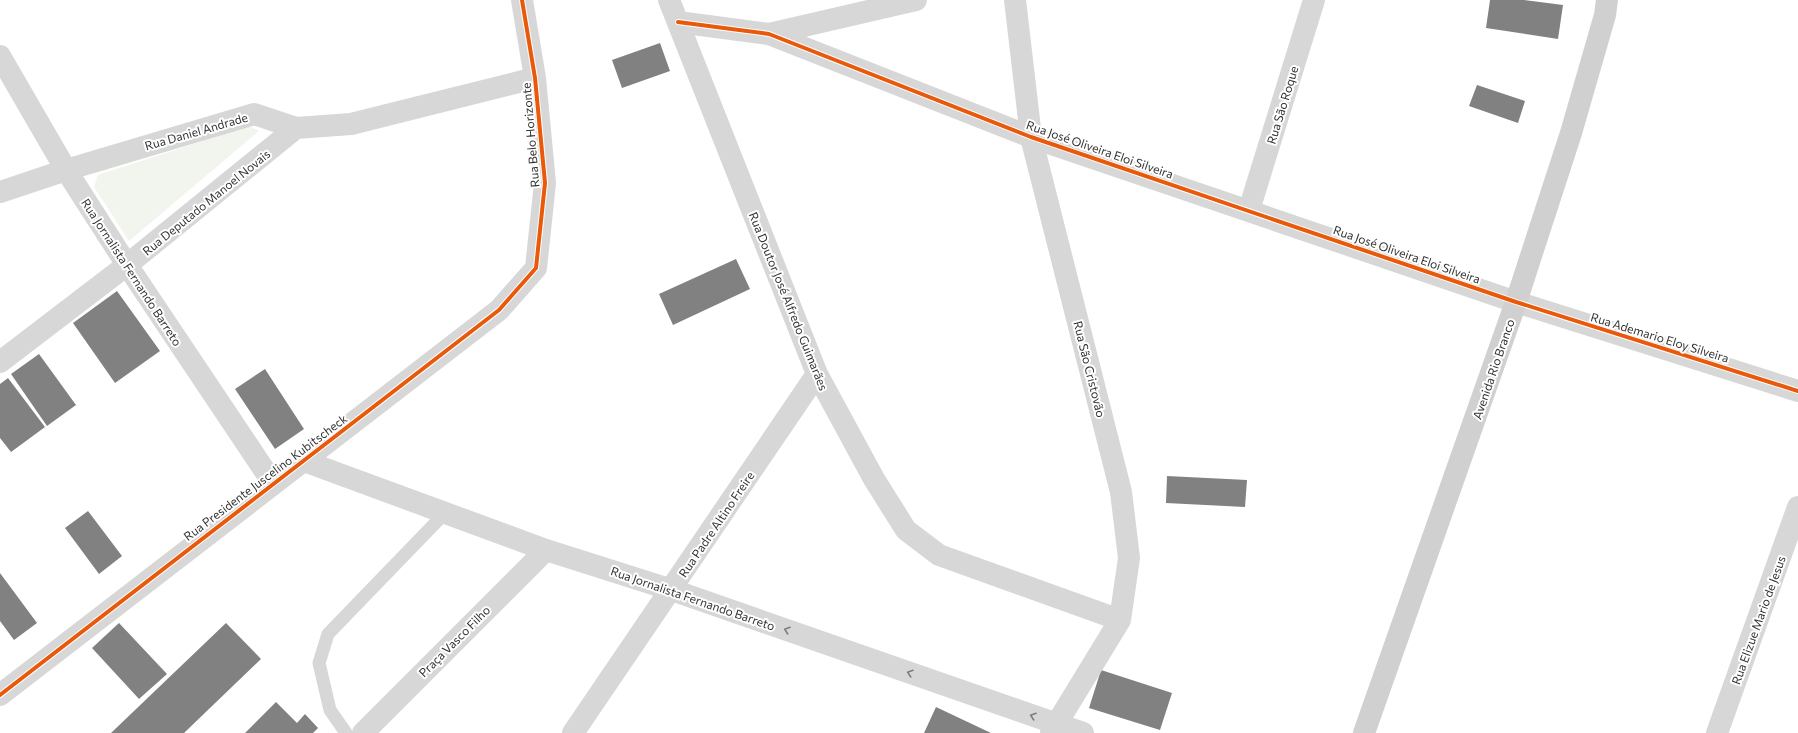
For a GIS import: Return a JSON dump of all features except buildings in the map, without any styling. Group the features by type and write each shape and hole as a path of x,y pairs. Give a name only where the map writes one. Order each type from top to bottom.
{"main road":[{"name":"Avenida Rio Branco","path":"1364,733 1516,302 1571,133 1605,15 1607,0"}],"street":[{"name":"Rua Belo Horizonte","path":"522,0 535,78 545,183 536,268"},
{"name":"Rua Doutor José Alfredo Guimarães","path":"669,0 817,374 874,479 906,530 939,555 1120,620"},
{"path":"769,34 916,0"},
{"name":"Rua São Cristovão","path":"1015,0 1031,137 1121,492 1129,558 1120,620 1054,728"},
{"name":"Rua São Roque","path":"1249,210 1314,0"},
{"name":"Rua José Oliveira Eloi Silveira","path":"678,22 769,34 1031,137 1516,302"},
{"name":"Rua Jornalista Fernando Barreto","path":"0,56 66,170 127,266 274,483"},
{"name":"Rua Daniel Andrade","path":"0,192 66,170 254,114 296,128 351,124 535,78"},
{"name":"Rua Deputado Manoel Novais","path":"0,362 127,266 296,128"},
{"name":"Rua Presidente Juscelino Kubitscheck","path":"0,695 499,310 536,268"},
{"name":"Rua Ademario Eloy Silveira","path":"1516,302 1798,390"},
{"name":"Rua Padre Altino Freire","path":"573,733 672,590 817,374"},
{"name":"Rua Jornalista Fernando Barreto","path":"304,461 546,550 672,590 1054,728 1083,733"},
{"name":"Rua Elizue Mario de Jesus","path":"1717,733 1798,507"},
{"name":"Praça Vasco Filho","path":"363,733 546,550"}],"lane":[{"path":"346,733 330,710 319,663 328,634 445,513"}],"shaded area":[{"path":"249,126 259,131 129,241 94,187 98,175"}],"cycle path":[{"path":"0,695 499,310 536,268 545,183 535,78 522,0"},
{"path":"678,22 769,34 1031,137 1516,302 1798,391"}]}
